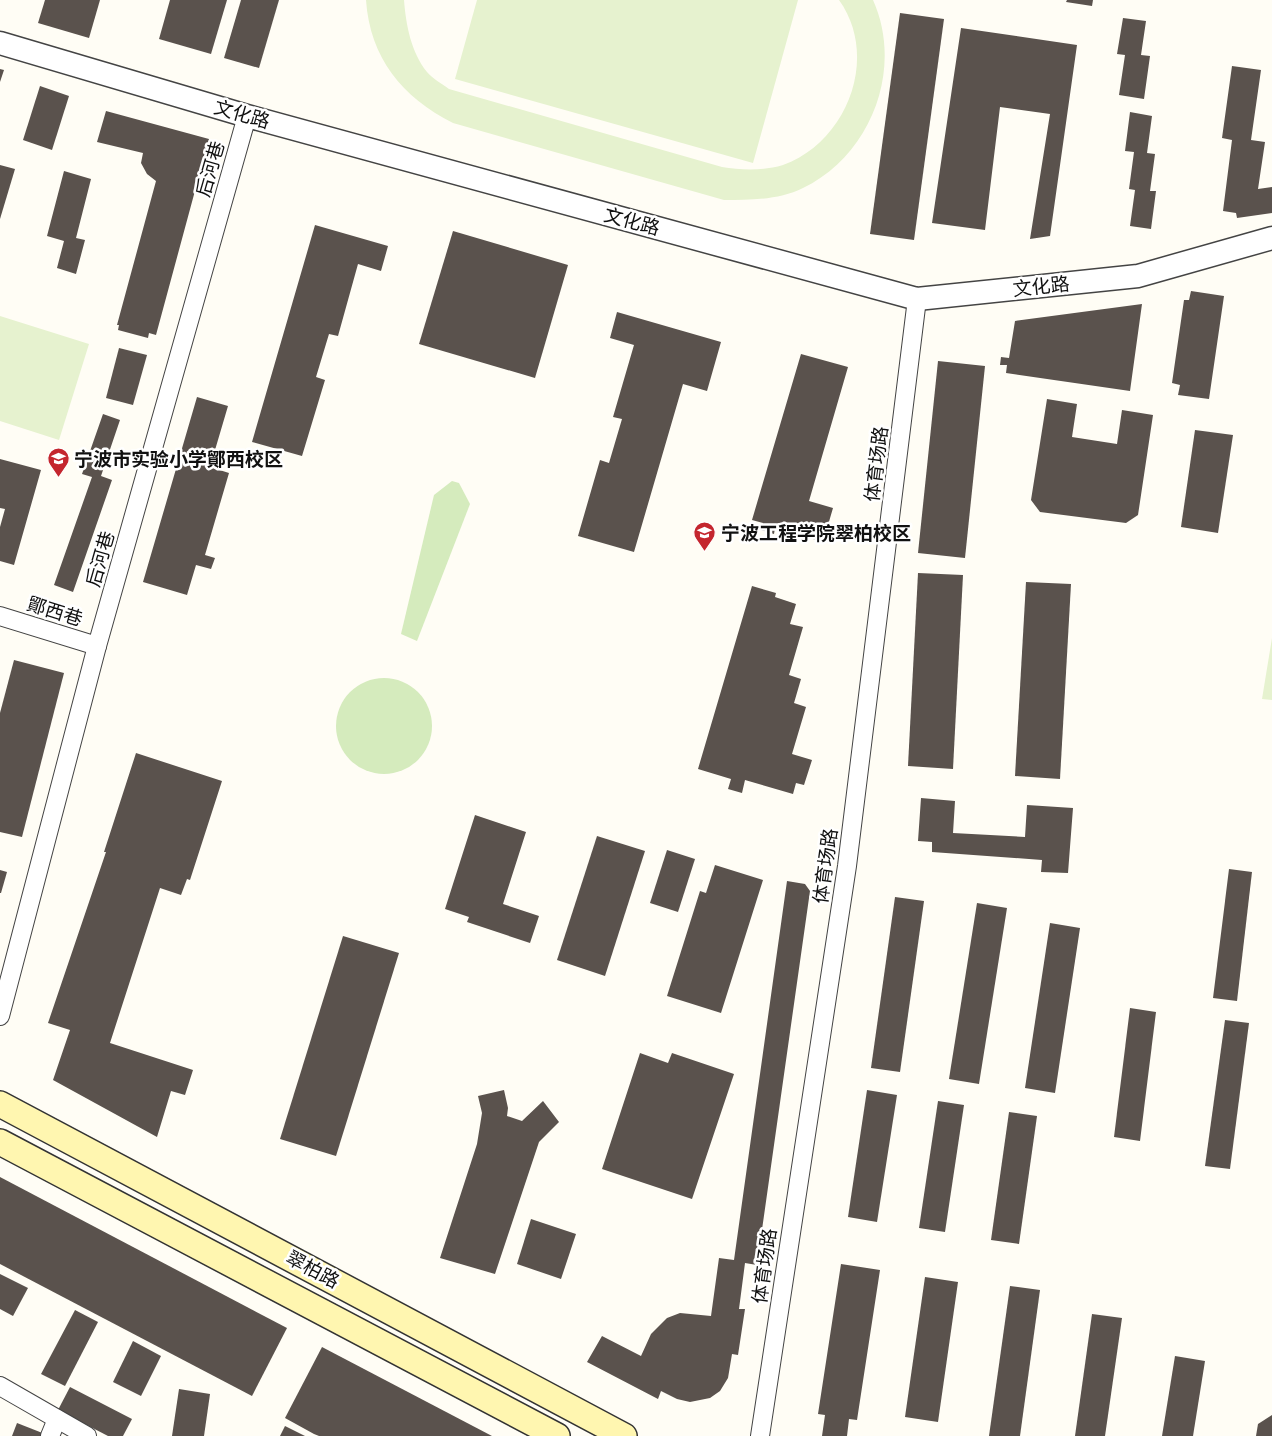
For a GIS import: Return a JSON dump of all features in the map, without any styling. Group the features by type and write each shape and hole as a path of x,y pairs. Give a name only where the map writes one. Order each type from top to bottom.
{"main road":[{"name":"翠柏路","path":"0,1104 624,1436"},
{"name":"翠柏路","path":"0,1142 557,1436"}],"street":[{"name":"文化路","path":"0,43 247,116 917,299 1138,276 1272,238"},
{"name":"后河巷","path":"0,1016 97,646 247,116"},
{"name":"体育场路","path":"760,1436 848,866 917,299"},
{"name":"鄮西巷","path":"0,616 97,646"},
{"path":"0,1386 87,1436"},
{"path":"50,1436 57,1419"}],"green space":[{"path":"366,0 404,0 408,28 417,56 429,74 449,89 722,167 752,169 783,165 805,154 825,138 840,118 850,95 856,71 857,47 851,23 839,0 873,0 882,27 885,54 882,81 875,108 863,132 847,154 827,173 803,188 784,195 724,200 453,123 435,113 404,88 382,58 374,40"},
{"path":"477,0 798,0 753,163 455,79"},
{"path":"0,316 89,344 59,440 0,421"},
{"path":"452,481 459,483 470,504 417,641 401,634 434,495"},
{"path":"1272,638 1272,700 1262,699"},
{"path":"384,678 402,682 418,692 428,708 432,726 428,744 418,760 402,770 384,774 366,770 350,760 340,744 336,726 340,708 350,692 366,682"}],"building":[{"path":"45,0 100,0 89,38 38,23"},
{"path":"170,0 227,0 211,54 159,39"},
{"path":"241,0 279,0 259,68 224,58"},
{"path":"1067,0 1093,0 1092,6 1066,2"},
{"path":"900,13 944,19 914,240 870,234"},
{"path":"1123,18 1146,21 1141,55 1150,56 1144,99 1119,95 1125,55 1117,54"},
{"path":"961,28 1077,45 1050,236 1030,239 1050,114 1000,107 985,230 932,223"},
{"path":"1232,66 1261,70 1251,140 1265,142 1258,189 1272,187 1272,213 1237,218 1236,213 1223,211 1232,140 1222,138"},
{"path":"0,69 4,70 0,82"},
{"path":"40,86 69,96 52,150 23,140"},
{"path":"106,111 209,139 156,335 149,333 148,338 118,330 119,325 117,325 156,181 147,174 141,163 143,153 97,142"},
{"path":"1130,112 1152,116 1147,153 1155,154 1150,191 1156,191 1151,229 1130,226 1135,190 1129,189 1134,152 1125,151"},
{"path":"0,165 15,169 0,219"},
{"path":"64,171 91,179 76,238 85,240 76,274 57,268 64,241 47,236"},
{"path":"315,225 388,246 381,271 358,264 338,336 329,334 316,377 325,380 302,456 252,442"},
{"path":"453,231 568,265 535,378 419,344"},
{"path":"1191,291 1224,296 1209,399 1178,395 1180,385 1172,383 1184,300 1189,300"},
{"path":"1142,304 1130,391 1006,373 1007,365 1000,365 1001,357 1009,358 1015,321"},
{"path":"617,312 721,342 707,391 683,384 634,552 578,536 600,460 609,463 622,419 613,417 634,345 610,338"},
{"path":"119,348 147,355 133,405 106,398"},
{"path":"801,354 848,367 809,501 833,508 823,542 775,528 774,534 761,530 763,523 752,520"},
{"path":"938,361 985,366 965,558 918,553"},
{"path":"197,397 228,406 210,467 229,473 205,555 215,558 211,569 196,565 187,595 143,582"},
{"path":"1047,399 1077,404 1072,437 1117,444 1122,410 1153,415 1138,515 1126,523 1040,512 1031,500"},
{"path":"103,414 120,420 101,476 112,480 73,592 54,585 92,477 82,474"},
{"path":"1195,430 1233,435 1218,533 1181,527"},
{"path":"0,459 41,470 14,565 0,561 0,527 5,509 0,508"},
{"path":"918,573 963,575 953,769 908,766"},
{"path":"1026,582 1071,584 1060,779 1015,776"},
{"path":"752,586 776,593 775,597 796,604 790,624 803,627 789,675 801,679 794,703 806,707 792,754 812,760 804,785 796,783 793,794 745,780 742,793 728,789 731,779 698,769"},
{"path":"14,660 64,673 22,837 0,832 0,713"},
{"path":"136,753 222,781 190,880 187,879 181,895 160,888 110,1043 193,1070 185,1095 171,1091 157,1137 53,1080 70,1030 48,1023 106,852 104,852"},
{"path":"921,798 955,801 953,833 1025,837 1027,805 1073,808 1068,873 1041,872 1042,860 932,852 932,842 918,841"},
{"path":"475,815 526,832 503,904 539,916 530,943 467,922 469,917 445,909"},
{"path":"597,836 645,851 605,976 557,960"},
{"path":"667,850 695,859 678,912 650,903"},
{"path":"715,865 763,880 721,1013 667,996 700,891 706,893"},
{"path":"1229,869 1252,872 1237,1001 1213,998"},
{"path":"0,870 7,872 1,893 0,893"},
{"path":"787,881 805,884 810,891 757,1265 745,1263 739,1309 745,1309 738,1355 732,1354 728,1378 720,1391 710,1398 690,1402 677,1399 661,1391 658,1399 587,1362 602,1336 641,1356 651,1334 667,1318 680,1313 711,1316 719,1258 734,1260"},
{"path":"895,897 924,901 900,1072 871,1068"},
{"path":"977,903 1007,908 979,1084 949,1079"},
{"path":"1050,923 1080,928 1055,1093 1025,1088"},
{"path":"343,936 399,953 336,1156 280,1139"},
{"path":"1130,1008 1156,1012 1140,1141 1114,1137"},
{"path":"1225,1020 1249,1023 1230,1169 1205,1166"},
{"path":"640,1053 668,1063 672,1053 734,1074 692,1199 602,1169"},
{"path":"504,1090 508,1108 507,1116 522,1121 543,1101 559,1122 539,1142 495,1274 440,1258 477,1144 482,1113 478,1096"},
{"path":"867,1090 897,1095 877,1222 848,1217"},
{"path":"938,1101 964,1105 945,1232 919,1228"},
{"path":"1009,1112 1037,1116 1019,1244 991,1240"},
{"path":"0,1177 287,1328 252,1396 0,1264"},
{"path":"531,1219 576,1234 561,1279 517,1264"},
{"path":"841,1264 880,1270 857,1420 849,1419 847,1436 822,1436 825,1415 818,1414"},
{"path":"0,1274 28,1288 13,1316 0,1309"},
{"path":"925,1277 958,1282 938,1422 905,1417"},
{"path":"1010,1286 1040,1290 1020,1436 989,1436"},
{"path":"75,1310 98,1322 65,1386 41,1374"},
{"path":"1092,1314 1122,1318 1105,1436 1075,1436"},
{"path":"133,1341 161,1356 141,1396 113,1382"},
{"path":"322,1347 492,1436 319,1436 314,1434 285,1418"},
{"path":"1175,1356 1205,1361 1193,1436 1162,1436"},
{"path":"70,1387 132,1419 123,1436 108,1436 58,1410"},
{"path":"179,1389 210,1394 204,1436 172,1436"},
{"path":"1272,1415 1272,1436 1256,1436 1258,1424"},
{"path":"17,1423 45,1434 44,1436 12,1436"},
{"path":"285,1426 305,1436 280,1436"}],"place":[{"name":"宁波市实验小学鄮西校区","path":"58,478"},
{"name":"宁波工程学院翠柏校区","path":"705,552"}]}
